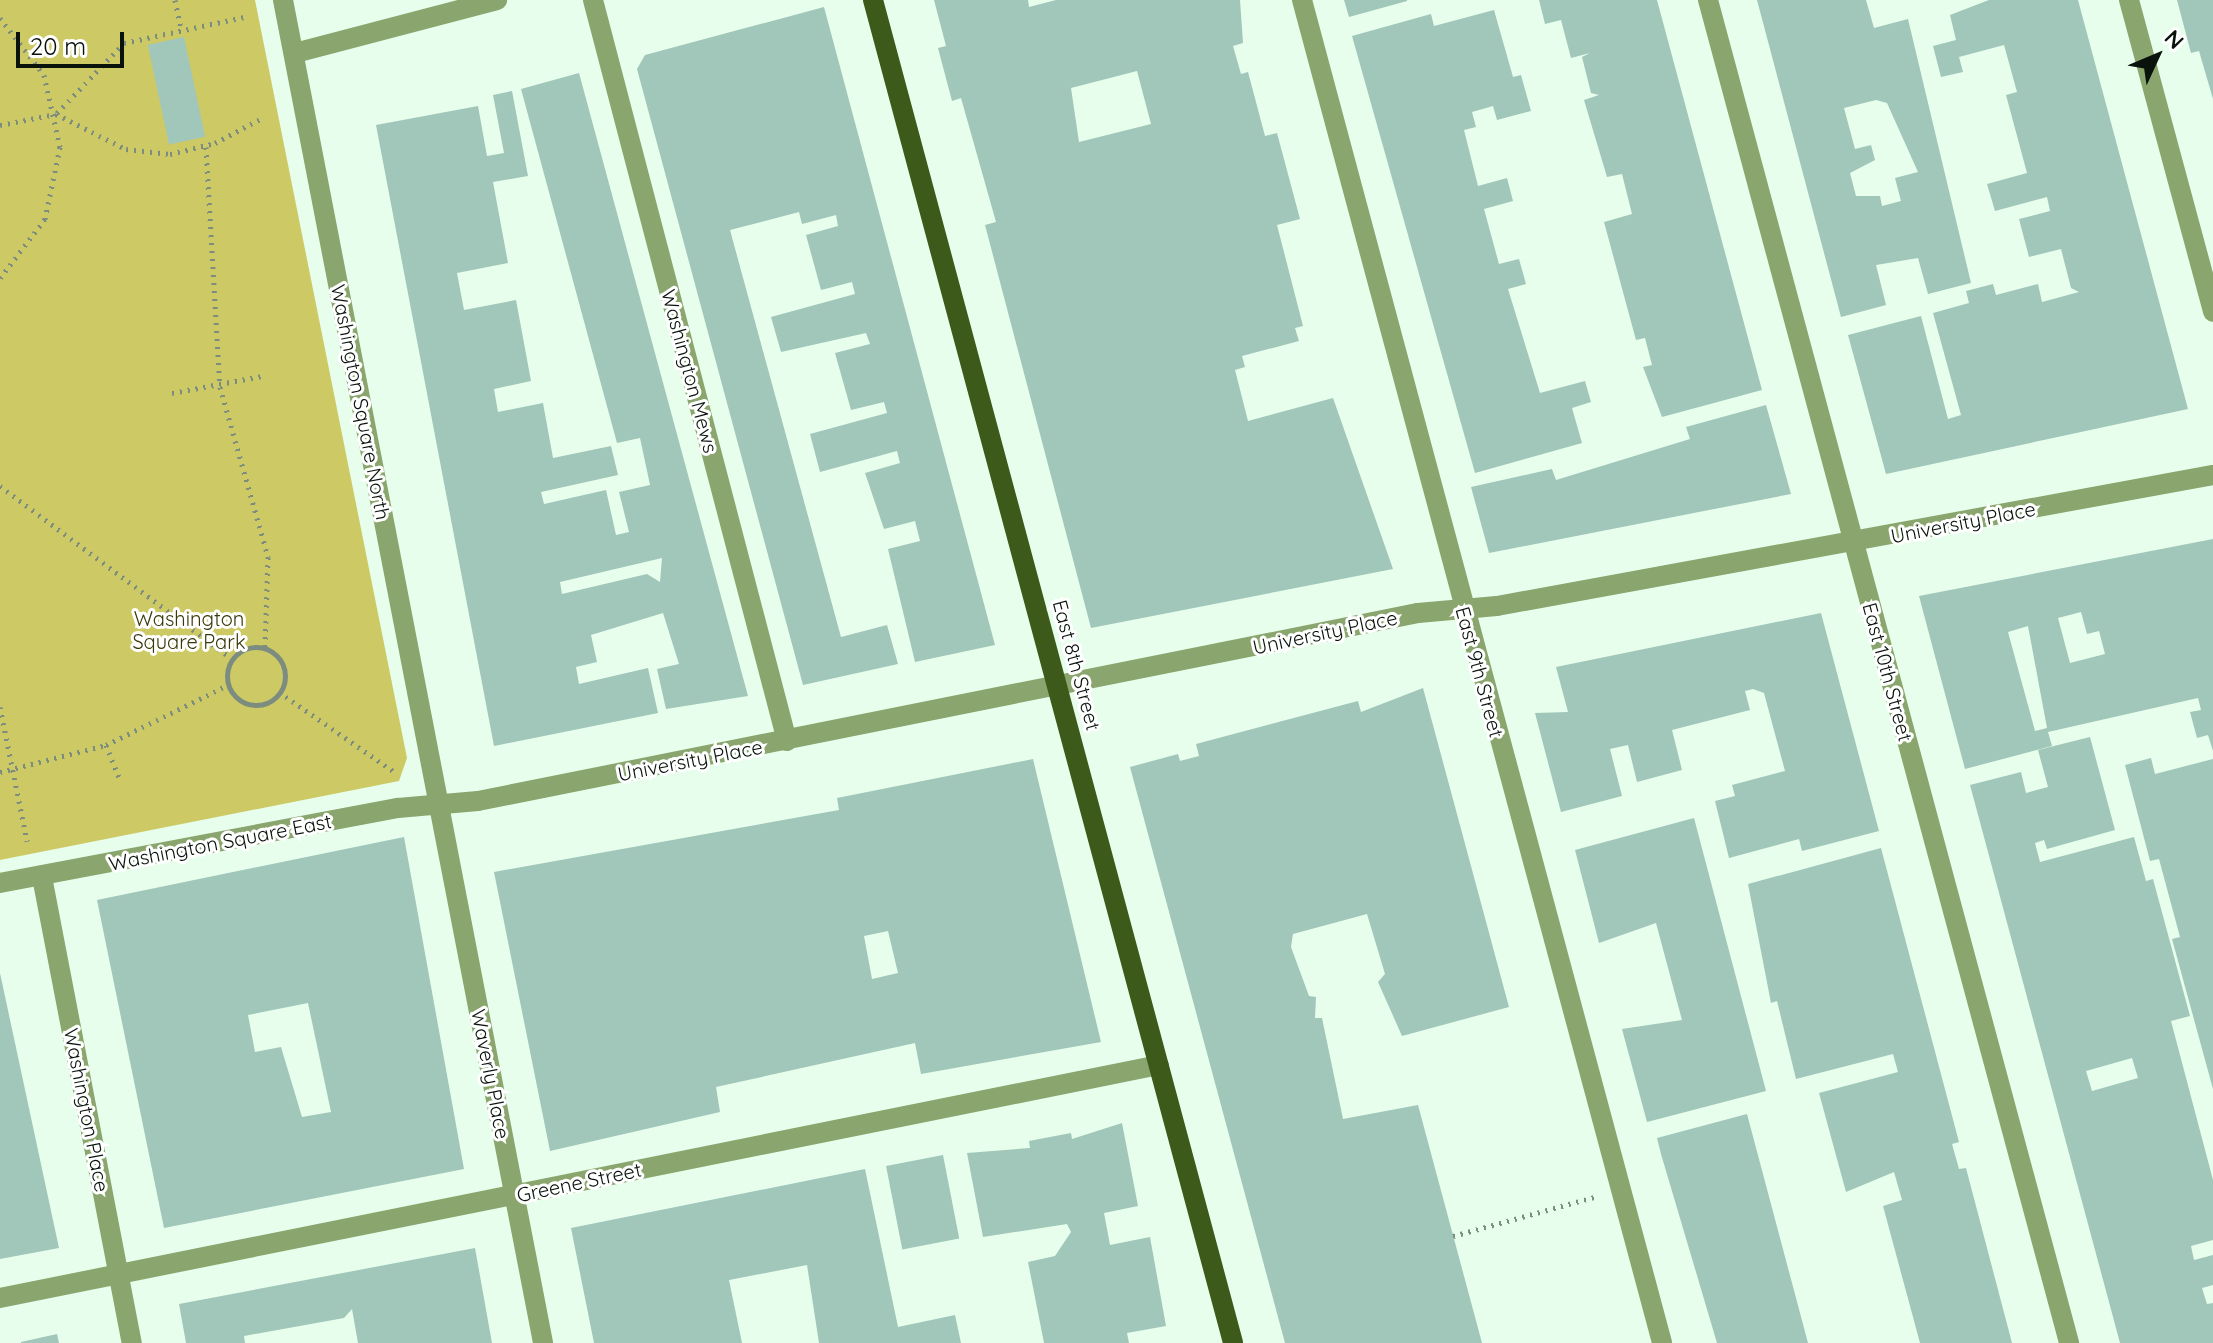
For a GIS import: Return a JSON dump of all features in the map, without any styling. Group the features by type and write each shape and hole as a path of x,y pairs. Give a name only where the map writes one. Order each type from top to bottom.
{"main road":[{"name":"East 8th Street","path":"873,0 1233,1343"}],"street":[{"name":"Washington Square North","path":"283,0 440,804"},
{"path":"295,53 497,0"},
{"name":"Washington Mews","path":"593,0 787,741"},
{"name":"East 9th Street","path":"1302,0 1662,1343"},
{"name":"East 10th Street","path":"1708,0 2069,1343"},
{"path":"2129,0 2213,312"},
{"name":"University Place","path":"440,804 787,741 1463,609 1853,542 2213,475"},
{"name":"Washington Square East","path":"0,883 440,804"},
{"name":"Waverly Place","path":"440,804 543,1343"},
{"name":"Washington Place","path":"42,877 132,1343"},
{"name":"Greene Street","path":"0,1298 1159,1065"}],"path":[{"path":"175,0 181,28"},
{"path":"56,114 106,55 145,35 244,17"},
{"path":"0,18 35,59 56,114 59,166 51,201 26,251 0,278"},
{"path":"0,125 56,114 126,149 170,154 206,147 264,117"},
{"path":"206,147 220,384 268,557 265,649 283,667 279,692"},
{"path":"172,393 262,376"},
{"path":"0,486 232,659"},
{"path":"232,659 265,649"},
{"path":"228,685 232,659"},
{"path":"228,685 252,705 279,692"},
{"path":"0,772 106,745 228,685"},
{"path":"279,692 393,771"},
{"path":"0,707 27,841"},
{"path":"106,745 119,778"},
{"path":"1453,1236 1576,1202"}],"green space":[{"name":"Washington Square Park","path":"0,0 255,0 407,758 399,781 0,860"}],"building":[{"path":"934,0 1028,0 1029,7 1056,0 1240,0 1243,43 1233,46 1241,74 1248,72 1265,136 1277,133 1300,219 1277,225 1303,326 1295,328 1299,341 1242,356 1245,367 1235,370 1248,421 1333,398 1393,569 1091,628 985,225 996,222 961,98 952,101 938,48 946,46","holes":["1137,71 1151,124 1079,142 1071,88"]},
{"path":"1344,0 1407,0 1407,1 1349,17"},
{"path":"1539,0 1657,0 1762,390 1662,417 1643,367 1652,365 1645,338 1636,340 1604,222 1632,214 1622,174 1607,177 1584,100 1599,95 1591,93 1582,57 1590,53 1571,58 1561,20 1545,24"},
{"path":"1757,0 1866,0 1874,28 1908,19 1971,283 1928,294 1918,258 1876,265 1886,305 1841,317","holes":["1876,100 1887,103 1918,172 1895,178 1901,201 1882,206 1880,196 1856,196 1850,173 1875,160 1871,145 1855,149 1844,108"]},
{"path":"1989,0 2078,0 2188,409 1886,474 1848,335 1921,316 1948,419 1961,415 1933,313 1969,303 1966,291 1993,284 1996,295 2038,284 2042,302 2079,292 2071,288 2061,249 2029,257 2019,219 2050,211 2047,197 1995,211 1987,184 2027,173 2006,95 2017,92 2004,45 1959,57 1963,72 1941,77 1933,46 1956,40 1950,15"},
{"path":"2177,0 2213,0 2213,99 2199,51 2191,53"},
{"path":"824,7 995,645 915,662 888,549 920,541 915,521 884,529 865,473 900,463 897,451 820,472 810,434 887,413 884,402 851,410 835,353 870,344 866,333 781,352 771,317 855,294 852,282 821,290 806,235 838,226 836,215 802,224 799,212 730,230 841,637 887,625 898,664 803,685 637,69 645,55"},
{"path":"1494,10 1513,77 1521,75 1531,111 1497,120 1493,106 1472,112 1476,127 1464,130 1478,186 1507,178 1513,201 1484,209 1499,264 1519,259 1526,284 1508,289 1540,393 1585,381 1591,402 1572,408 1582,443 1475,473 1352,36 1431,14 1434,26"},
{"path":"184,37 205,137 169,144 148,45"},
{"path":"579,73 748,696 666,709 657,669 679,664 663,613 591,635 597,662 576,667 579,684 648,668 658,713 494,746 376,125 478,106 487,156 504,153 493,95 512,91 528,176 493,182 508,263 457,273 464,310 516,300 531,381 494,389 498,412 543,403 553,458 611,446 618,475 541,492 544,504 606,490 616,535 629,532 619,492 650,485 640,438 617,443 521,89","holes":["662,558 660,582 647,574 562,594 560,582"]},
{"path":"1766,405 1791,494 1489,553 1471,487 1552,469 1556,480 1690,439 1686,427"},
{"path":"2213,539 2213,751 2208,735 2197,738 2190,712 2201,710 2198,698 2048,732 2052,746 1965,769 1919,596","holes":["2081,612 2087,634 2099,631 2105,654 2070,663 2058,618","2028,626 2047,728 2035,731 2008,632"]},
{"path":"1821,613 1879,831 1802,851 1799,839 1729,858 1715,801 1735,796 1732,785 1785,771 1764,693 1753,689 1745,691 1750,710 1672,730 1682,770 1637,782 1628,745 1610,749 1622,796 1561,812 1535,713 1568,712 1556,667"},
{"path":"1423,688 1509,1007 1402,1036 1378,982 1385,974 1367,914 1293,934 1291,947 1309,996 1316,997 1315,1018 1322,1018 1343,1119 1418,1105 1482,1343 1285,1343 1130,767 1178,754 1180,761 1199,756 1196,744 1358,701 1361,712"},
{"path":"2090,737 2115,830 2047,849 2044,840 2035,843 2040,862 2134,837 2146,881 2153,879 2190,1016 2171,1021 2213,1180 2213,1240 2191,1246 2194,1260 2213,1255 2213,1285 2202,1288 2207,1304 2213,1303 2213,1343 2120,1343 1970,785 2021,772 2026,793 2048,787 2038,750","holes":["2132,1058 2138,1078 2092,1091 2086,1071"]},
{"path":"2151,758 2155,774 2213,759 2213,1089 2172,939 2180,937 2159,859 2150,861 2125,765"},
{"path":"1033,759 1101,1042 921,1074 915,1043 716,1087 720,1112 550,1151 494,872 839,810 837,798","holes":["888,931 898,973 872,979 864,936"]},
{"path":"1694,818 1766,1091 1647,1122 1622,1029 1682,1020 1656,923 1599,943 1575,850"},
{"path":"404,837 464,1169 164,1228 97,900","holes":["308,1003 331,1112 302,1117 281,1047 255,1052 248,1015"]},
{"path":"1881,848 1959,1142 1952,1144 1959,1169 1966,1168 2012,1343 1920,1343 1883,1206 1902,1200 1894,1172 1846,1192 1819,1093 1898,1072 1893,1054 1796,1079 1777,1001 1771,1003 1748,884"},
{"path":"0,973 59,1248 0,1259"},
{"path":"1747,1114 1808,1343 1717,1343 1661,1154 1657,1138"},
{"path":"1122,1123 1138,1206 1104,1213 1110,1245 1150,1237 1166,1326 1127,1333 1129,1343 1044,1343 1028,1262 1055,1256 1071,1232 1067,1224 983,1237 967,1153 1030,1148 1029,1141 1071,1133 1072,1139"},
{"path":"943,1155 959,1238 902,1250 886,1166"},
{"path":"865,1169 898,1327 955,1315 961,1343 819,1343 807,1265 729,1280 742,1343 594,1343 571,1228"},
{"path":"475,1248 492,1343 358,1343 352,1309 344,1318 244,1336 245,1343 186,1343 179,1304"},
{"path":"57,1334 59,1343 21,1343 21,1342"}]}
